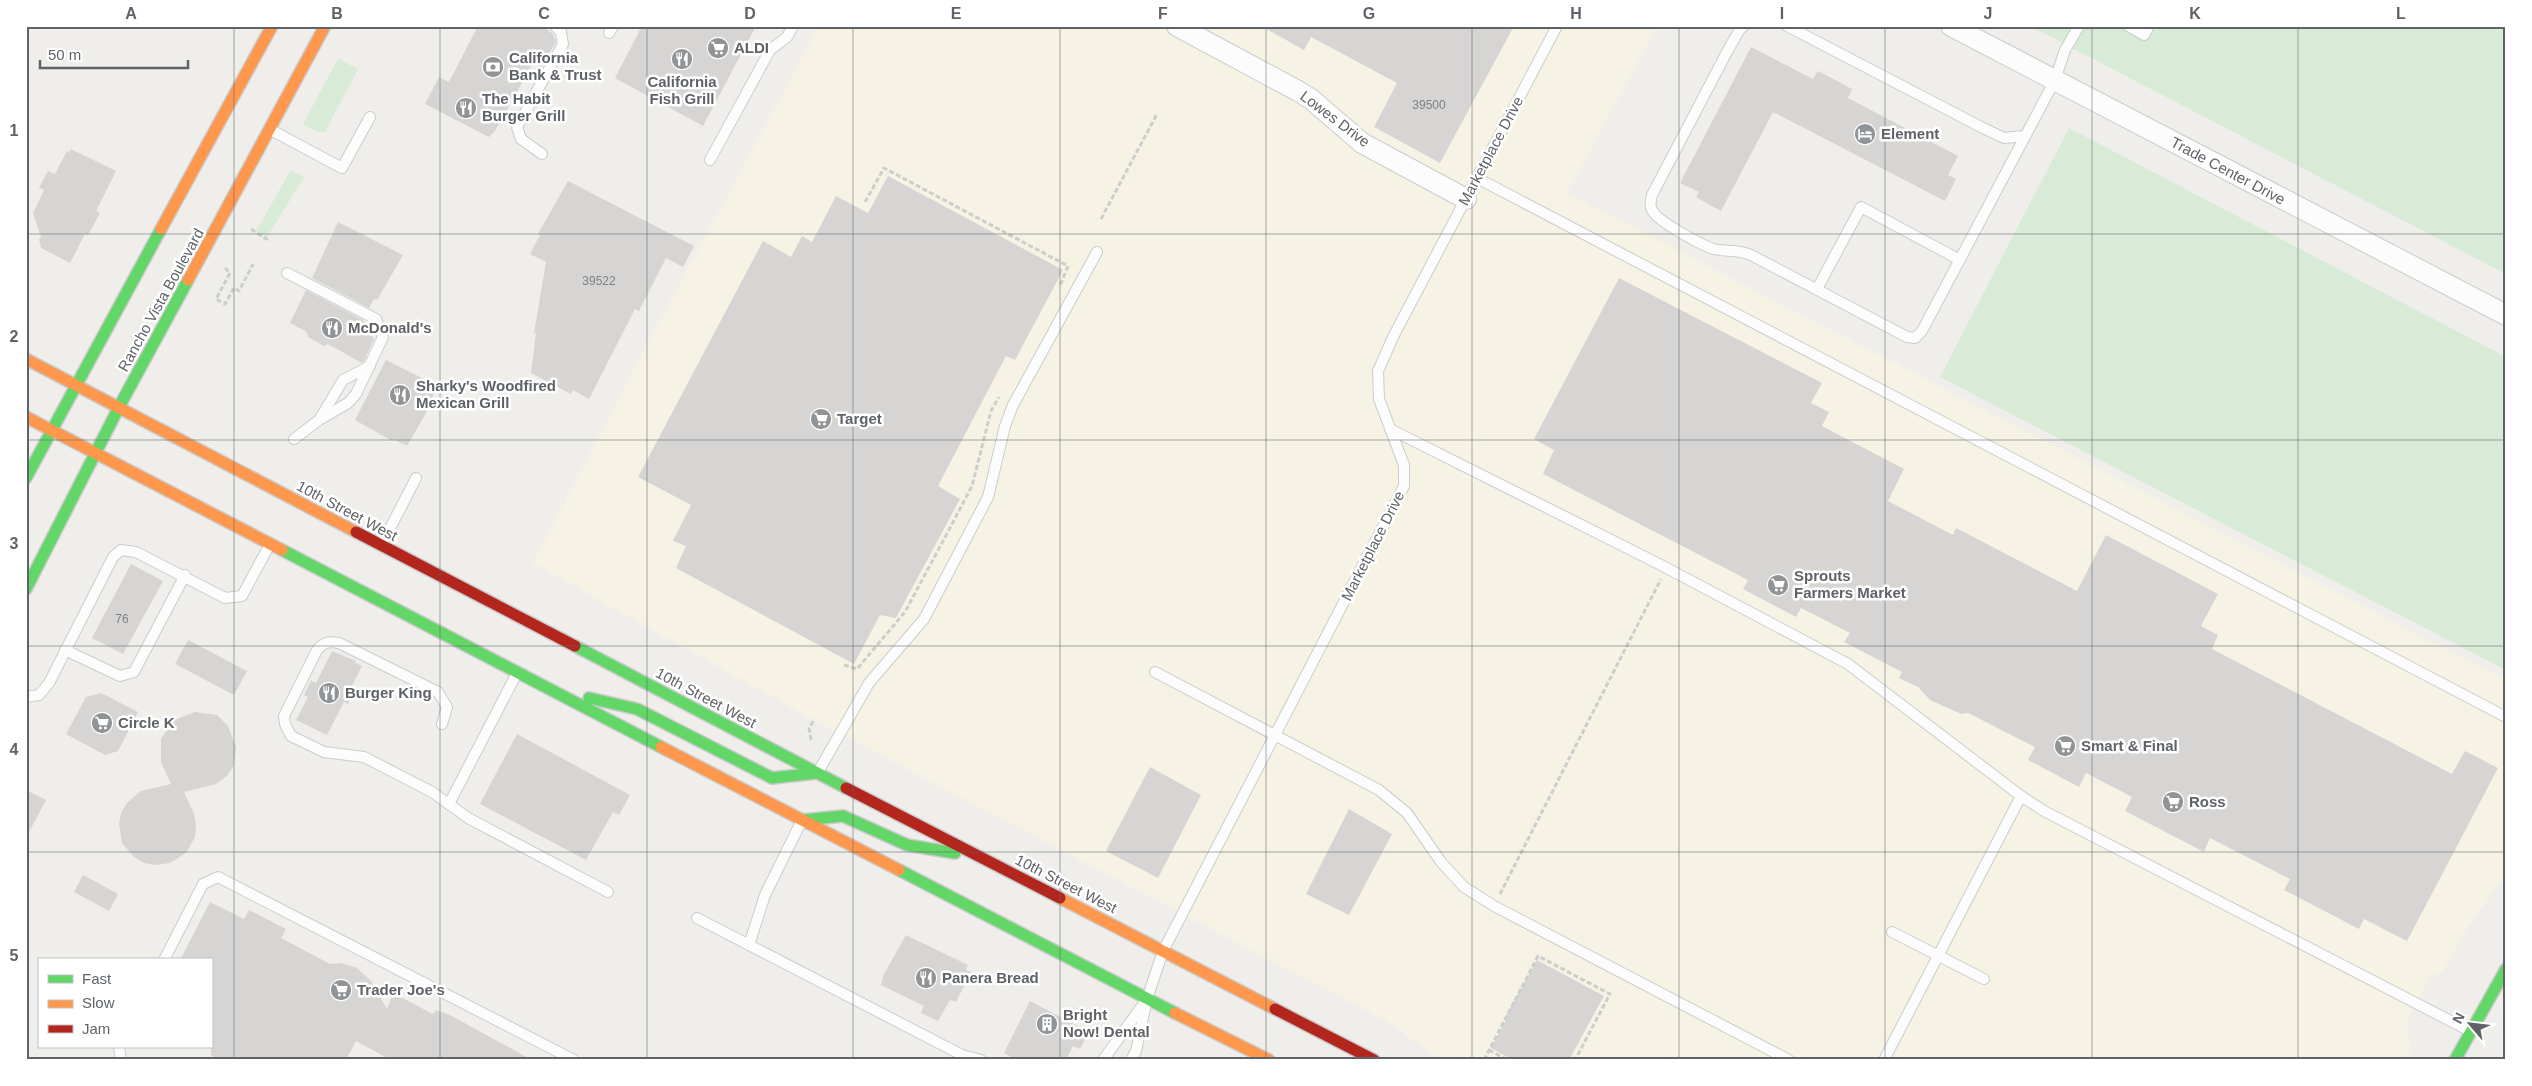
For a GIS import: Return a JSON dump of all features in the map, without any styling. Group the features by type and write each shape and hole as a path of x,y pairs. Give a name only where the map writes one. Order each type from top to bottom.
{"main road":[{"path":"26,478 52,432 75,384 272,26"},
{"name":"Rancho Vista Boulevard","path":"26,590 119,408 325,26"},
{"name":"10th Street West","path":"26,359 981,858 1374,1060"},
{"path":"26,417 1147,999 1269,1060"},
{"path":"549,688 637,709 772,778 818,773"},
{"path":"803,820 843,816 907,845 981,858"},
{"path":"2454,1060 2506,969"}],"street":[{"name":"Lowes Drive","path":"1177,26 1298,91 1311,99 1362,142 1466,199"},
{"name":"Trade Center Drive","path":"1951,26 2506,315"}],"lane":[{"path":"542,154 521,139 517,127 563,44 561,32 555,26"},
{"path":"710,160 770,50 787,37 793,26"},
{"name":"Marketplace Drive","path":"1147,999 1163,951 1404,486 1404,465 1379,399 1378,371 1394,335 1557,26"},
{"path":"1744,26 1740,29 1652,194 1650,205 1652,211 1666,223 1711,248 1742,251 1907,337 1915,338 1922,331 2055,80 2065,50 2079,26"},
{"path":"1787,26 1990,132 2004,138 2024,136"},
{"path":"2128,26 2144,34 2149,26"},
{"path":"270,129 342,168 370,117"},
{"path":"1477,178 2506,717"},
{"path":"1816,289 1861,207 1960,260"},
{"path":"818,773 869,683 924,619 988,497 1004,426 1016,398 1097,252"},
{"path":"287,273 376,320 383,337 370,366 348,403 319,420 294,439"},
{"path":"319,420 343,380 370,366"},
{"path":"1390,429 1667,568 1848,664 2021,796 2051,814 2471,1031"},
{"path":"381,545 416,478"},
{"path":"26,697 39,695 49,682 113,557 121,550 136,552 185,575 225,598 242,596 270,544"},
{"path":"65,650 120,676 134,672 185,575"},
{"path":"442,724 447,707 438,692 339,643 330,641 323,643 317,650 287,709 285,724 292,736 324,752 364,757 432,792 468,818 608,892"},
{"path":"450,804 517,672"},
{"path":"1155,672 1379,790 1407,814 1440,862 1464,887 1494,906 1788,1060"},
{"path":"1884,1060 2021,796"},
{"path":"749,945 765,895 803,820"},
{"path":"165,958 202,884 218,877 574,1060"},
{"path":"697,918 970,1059 981,1060"},
{"path":"1892,932 1984,979"},
{"path":"1103,1060 1147,999"},
{"path":"1131,1060 1136,1051 1147,999"}],"path":[{"path":"1101,219 1156,114"},
{"path":"865,202 884,168 1068,266 1058,289"},
{"path":"251,229 268,240"},
{"path":"225,268 230,273 216,299 225,304 234,288 239,291 253,264"},
{"path":"844,665 856,669 905,612 972,486 990,411 1000,394"},
{"path":"1494,906 1667,568"},
{"path":"811,740 809,728 814,720"},
{"path":"1484,1060 1538,956 1610,994 1575,1060"},
{"path":"1489,1050 1508,1060"}],"shaded area":[{"path":"819,26 1657,26 1567,193 2506,680 2506,873 2467,929 2443,971 2431,976 2406,1022 2411,1049 2404,1060 1441,1060 1388,1022 810,718 533,563 634,369"}],"green space":[{"path":"2030,26 2506,26 2506,274"},
{"path":"338,59 358,69 325,132 318,132 303,124"},
{"path":"2069,128 2506,357 2506,670 1940,377"},
{"path":"291,170 304,177 267,237 256,231"}],"building":[{"path":"478,26 542,26 553,34 556,42 541,67 533,63 495,131 489,137 425,104 439,77 449,82"},
{"path":"642,26 756,26 703,126 615,78"},
{"path":"1261,26 1514,26 1440,163 1374,127 1397,83 1311,37 1304,50"},
{"name":"Element","path":"1751,47 1813,79 1818,71 1852,89 1848,98 1958,156 1948,175 1956,179 1945,201 1773,112 1721,211 1696,197 1699,192 1680,183"},
{"path":"71,149 116,171 96,211 100,213 88,235 85,234 70,263 41,248 39,239 41,237 33,213 44,190 39,188 48,171 55,174 67,151 69,152"},
{"name":"Target","path":"888,176 1063,270 1015,360 1006,356 938,486 960,499 896,618 880,615 854,664 676,568 686,546 673,541 691,505 638,477 763,241 791,257 802,236 812,242 836,196 868,213"},
{"path":"568,181 694,246 683,267 666,258 639,311 635,309 589,399 573,390 571,394 531,373 536,333 534,333 546,262 530,254 540,235 538,234"},
{"path":"338,222 403,255 377,300 374,299 369,308 312,278"},
{"path":"1619,278 1822,383 1811,403 1829,412 1822,426 1904,469 1888,501 1953,535 1956,528 2077,591 2106,535 2218,594 2201,626 2218,635 2212,649 2452,774 2465,751 2498,768 2407,941 2364,919 2359,929 2284,890 2290,879 2210,838 2204,852 2125,811 2132,797 2086,773 2079,787 2028,760 2035,747 1968,713 1961,714 1930,700 1918,687 1899,678 1902,672 1844,642 1850,633 1801,608 1796,617 1743,589 1748,580 1543,474 1554,450 1534,439"},
{"name":"McDonald's","path":"306,290 363,320 374,339 362,363 328,344 324,346 308,337 307,332 290,323"},
{"name":"Sharky's Woodfired Mexican Grill","path":"386,360 438,386 428,405 430,406 407,446 393,439 392,441 355,420"},
{"path":"131,564 163,581 123,654 92,638"},
{"path":"188,640 247,671 234,695 175,664"},
{"name":"Burger King","path":"332,651 356,661 355,663 362,666 351,688 355,690 348,704 344,702 327,735 296,720 308,697 304,695 311,680 316,683"},
{"name":"Circle K","path":"101,693 138,712 118,751 105,755 66,734 86,697"},
{"path":"195,712 217,715 228,726 236,747 234,765 228,775 216,784 184,792 194,814 196,825 195,837 186,853 170,863 155,865 144,863 134,857 122,843 119,824 121,813 127,803 141,791 171,784 161,762 161,739 174,720"},
{"path":"517,734 630,795 619,815 613,812 586,860 480,804"},
{"path":"1150,767 1201,795 1158,878 1106,851"},
{"path":"26,790 46,800 26,838"},
{"path":"1349,809 1392,834 1349,915 1306,894"},
{"path":"83,875 118,894 109,911 74,892"},
{"path":"210,902 244,919 249,910 286,929 281,938 330,964 341,963 357,968 371,981 387,1009 393,993 433,1014 436,1010 450,1015 532,1060 391,1060 356,1041 346,1060 220,1060 211,1055 212,958 181,958"},
{"name":"Panera Bread","path":"906,935 968,965 966,970 971,972 956,1002 950,1000 938,1021 921,1013 924,1006 881,985 884,974"},
{"path":"1537,960 1604,996 1569,1060 1513,1060 1491,1048 1506,1020 1504,1019"},
{"name":"Bright Now! Dental","path":"1030,1001 1089,1032 1080,1049 1073,1046 1066,1060 1017,1060 1004,1053"}],"traffic: fast":[{"path":"26,478 161,229"},
{"path":"26,589 119,407 188,280"},
{"path":"282,550 661,747"},
{"path":"575,646 846,788"},
{"path":"589,698 637,709 772,778 817,773"},
{"path":"803,820 843,816 907,845 955,853"},
{"path":"899,870 1175,1013"},
{"path":"2455,1060 2506,969"}],"traffic: slow":[{"path":"161,229 272,26"},
{"path":"188,280 325,26"},
{"path":"26,359 356,532"},
{"path":"26,417 282,550"},
{"path":"661,747 899,870"},
{"path":"1060,898 1275,1009"},
{"path":"1175,1013 1269,1060"}],"traffic: jam":[{"path":"356,532 575,646"},
{"path":"846,788 1060,898"},
{"path":"1275,1009 1374,1060"}],"place":[{"name":"ALDI","path":"718,48"},
{"name":"California Fish Grill","path":"682,59"},
{"name":"California Bank & Trust","path":"493,67"},
{"name":"The Habit Burger Grill","path":"466,108"},
{"name":"Element","path":"1865,134"},
{"name":"McDonald's","path":"332,328"},
{"name":"Sharky's Woodfired Mexican Grill","path":"400,395"},
{"name":"Target","path":"821,419"},
{"name":"Sprouts Farmers Market","path":"1778,585"},
{"name":"Burger King","path":"329,693"},
{"name":"Circle K","path":"102,723"},
{"name":"Smart & Final","path":"2065,746"},
{"name":"Ross","path":"2173,802"},
{"name":"Panera Bread","path":"926,978"},
{"name":"Trader Joe's","path":"341,990"},
{"name":"Bright Now! Dental","path":"1047,1024"}]}
